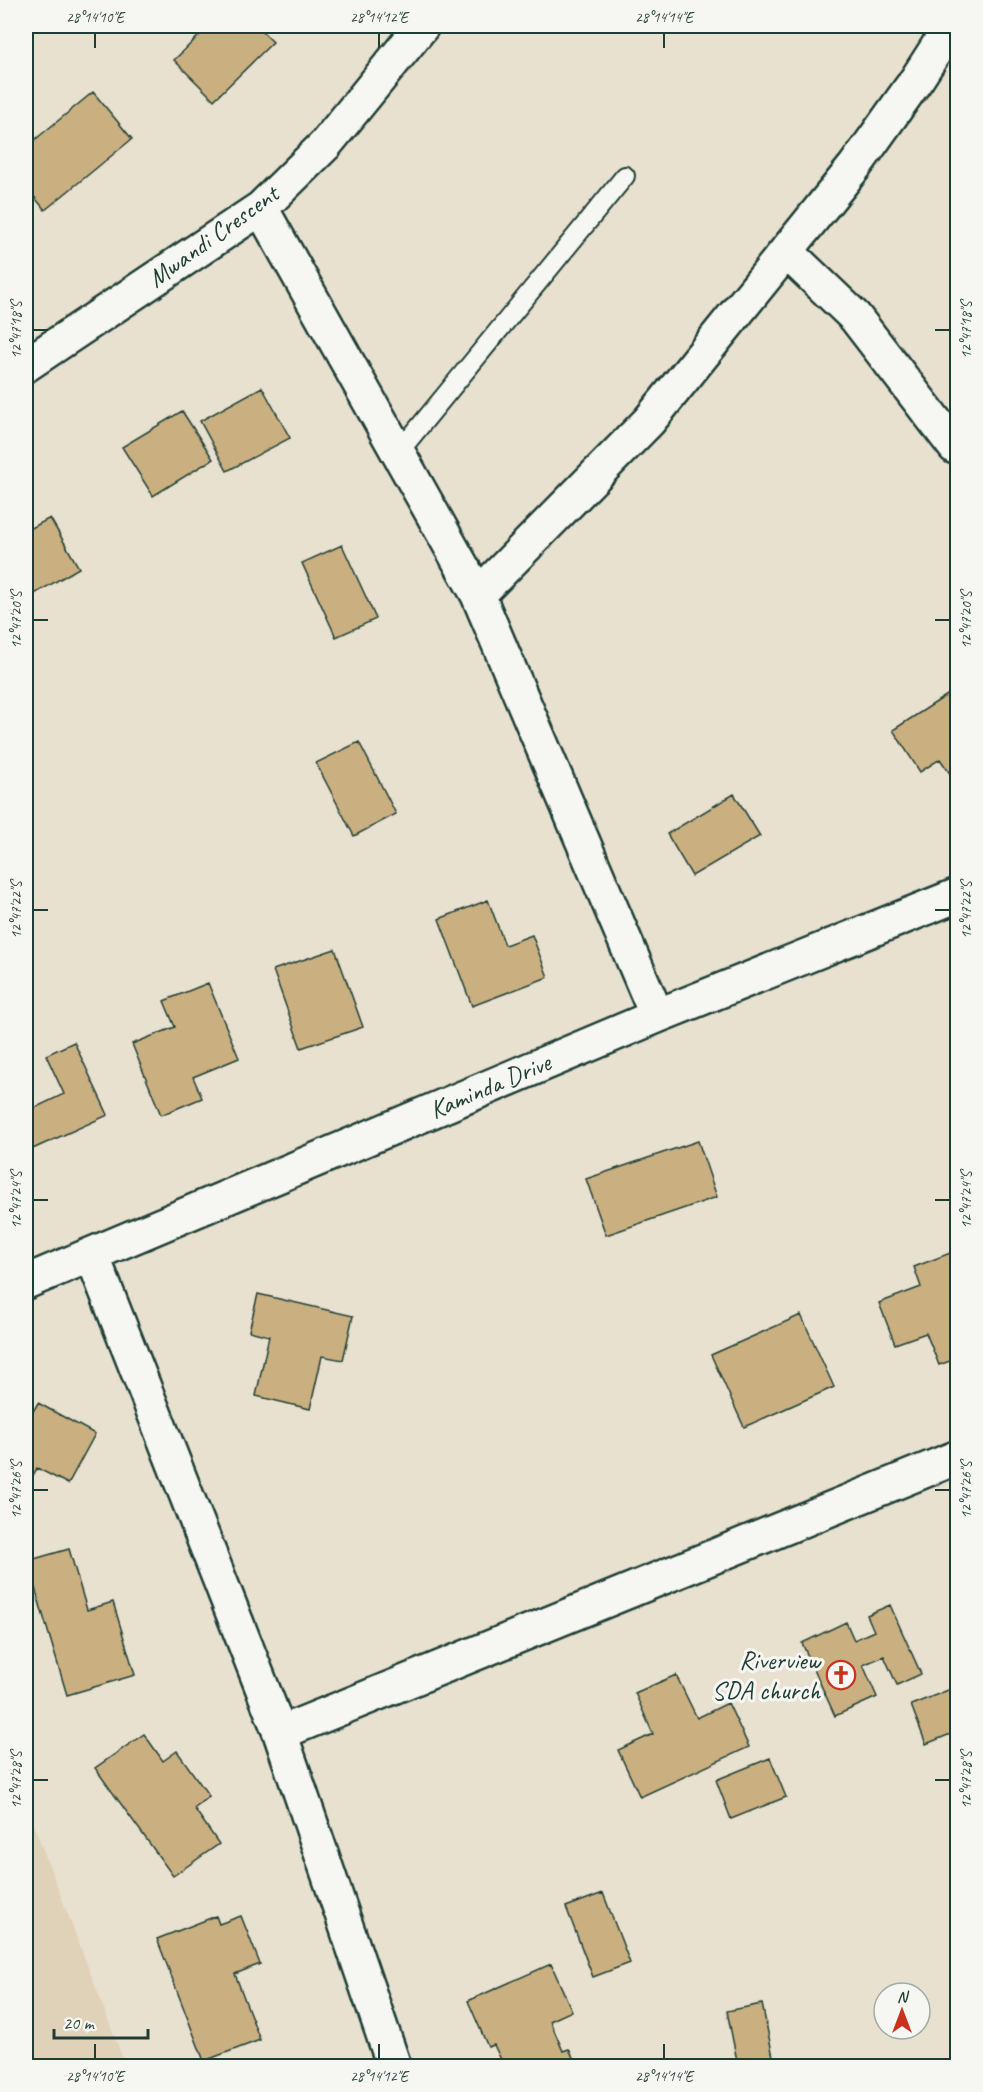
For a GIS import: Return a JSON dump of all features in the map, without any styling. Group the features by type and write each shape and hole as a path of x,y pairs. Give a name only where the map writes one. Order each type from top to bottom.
{"street":[{"name":"Mwandi Crescent","path":"26,365 261,208 325,145 422,26"},
{"path":"478,596 649,421 855,166 917,79 951,26"},
{"path":"261,208 478,596 657,1016"},
{"path":"787,252 855,317 956,448"},
{"name":"Kaminda Drive","path":"26,1282 657,1016 957,896"},
{"path":"92,1255 280,1733 394,2067"},
{"path":"280,1733 957,1457"}],"lane":[{"path":"398,453 625,176"}],"shaded area":[{"path":"26,1805 126,2066 26,2066"}],"building":[{"path":"209,26 257,26 273,42 214,100 174,60"},
{"path":"93,92 132,139 45,210 26,187 26,147"},
{"path":"262,387 290,438 227,471 200,421"},
{"path":"182,411 213,459 153,496 122,447"},
{"path":"50,518 79,568 26,599 26,531"},
{"path":"342,545 376,619 336,637 302,563"},
{"path":"958,688 958,785 940,759 920,772 893,730"},
{"path":"359,742 396,814 354,836 316,763"},
{"path":"734,794 760,836 692,876 667,834"},
{"path":"488,900 505,945 532,935 548,977 472,1006 439,919"},
{"path":"335,949 363,1027 301,1048 273,970"},
{"path":"208,983 239,1058 193,1077 202,1098 161,1115 132,1044 175,1027 164,1001"},
{"path":"74,1042 108,1115 26,1152 26,1112 64,1094 46,1055"},
{"path":"698,1141 717,1197 606,1235 586,1179"},
{"path":"958,1250 958,1358 939,1365 926,1333 895,1344 879,1303 921,1287 914,1267"},
{"path":"258,1294 353,1316 343,1360 322,1356 310,1409 256,1396 269,1336 249,1331"},
{"path":"801,1315 834,1387 744,1427 711,1355"},
{"path":"38,1403 95,1434 68,1484 37,1468 26,1489 26,1423"},
{"path":"69,1549 87,1610 113,1602 135,1675 67,1695 27,1561"},
{"path":"890,1605 921,1674 897,1685 884,1656 863,1665 877,1697 835,1716 802,1643 846,1622 854,1640 874,1631 867,1615"},
{"path":"676,1675 697,1718 728,1703 749,1747 640,1797 618,1750 653,1734 635,1693"},
{"path":"958,1686 958,1731 926,1744 911,1705"},
{"path":"144,1734 163,1761 177,1751 209,1796 194,1808 219,1844 173,1876 95,1768"},
{"path":"770,1758 786,1797 731,1819 716,1780"},
{"path":"603,1893 630,1963 593,1977 566,1907"},
{"path":"216,1916 219,1924 241,1916 260,1964 235,1974 260,2040 204,2061 157,1939"},
{"path":"551,1964 572,2011 550,2021 563,2051 569,2049 577,2066 504,2066 494,2045 488,2047 468,2001"},
{"path":"762,2004 775,2066 738,2066 727,2011"}],"place":[{"name":"Riverview SDA church","path":"841,1675"}]}
